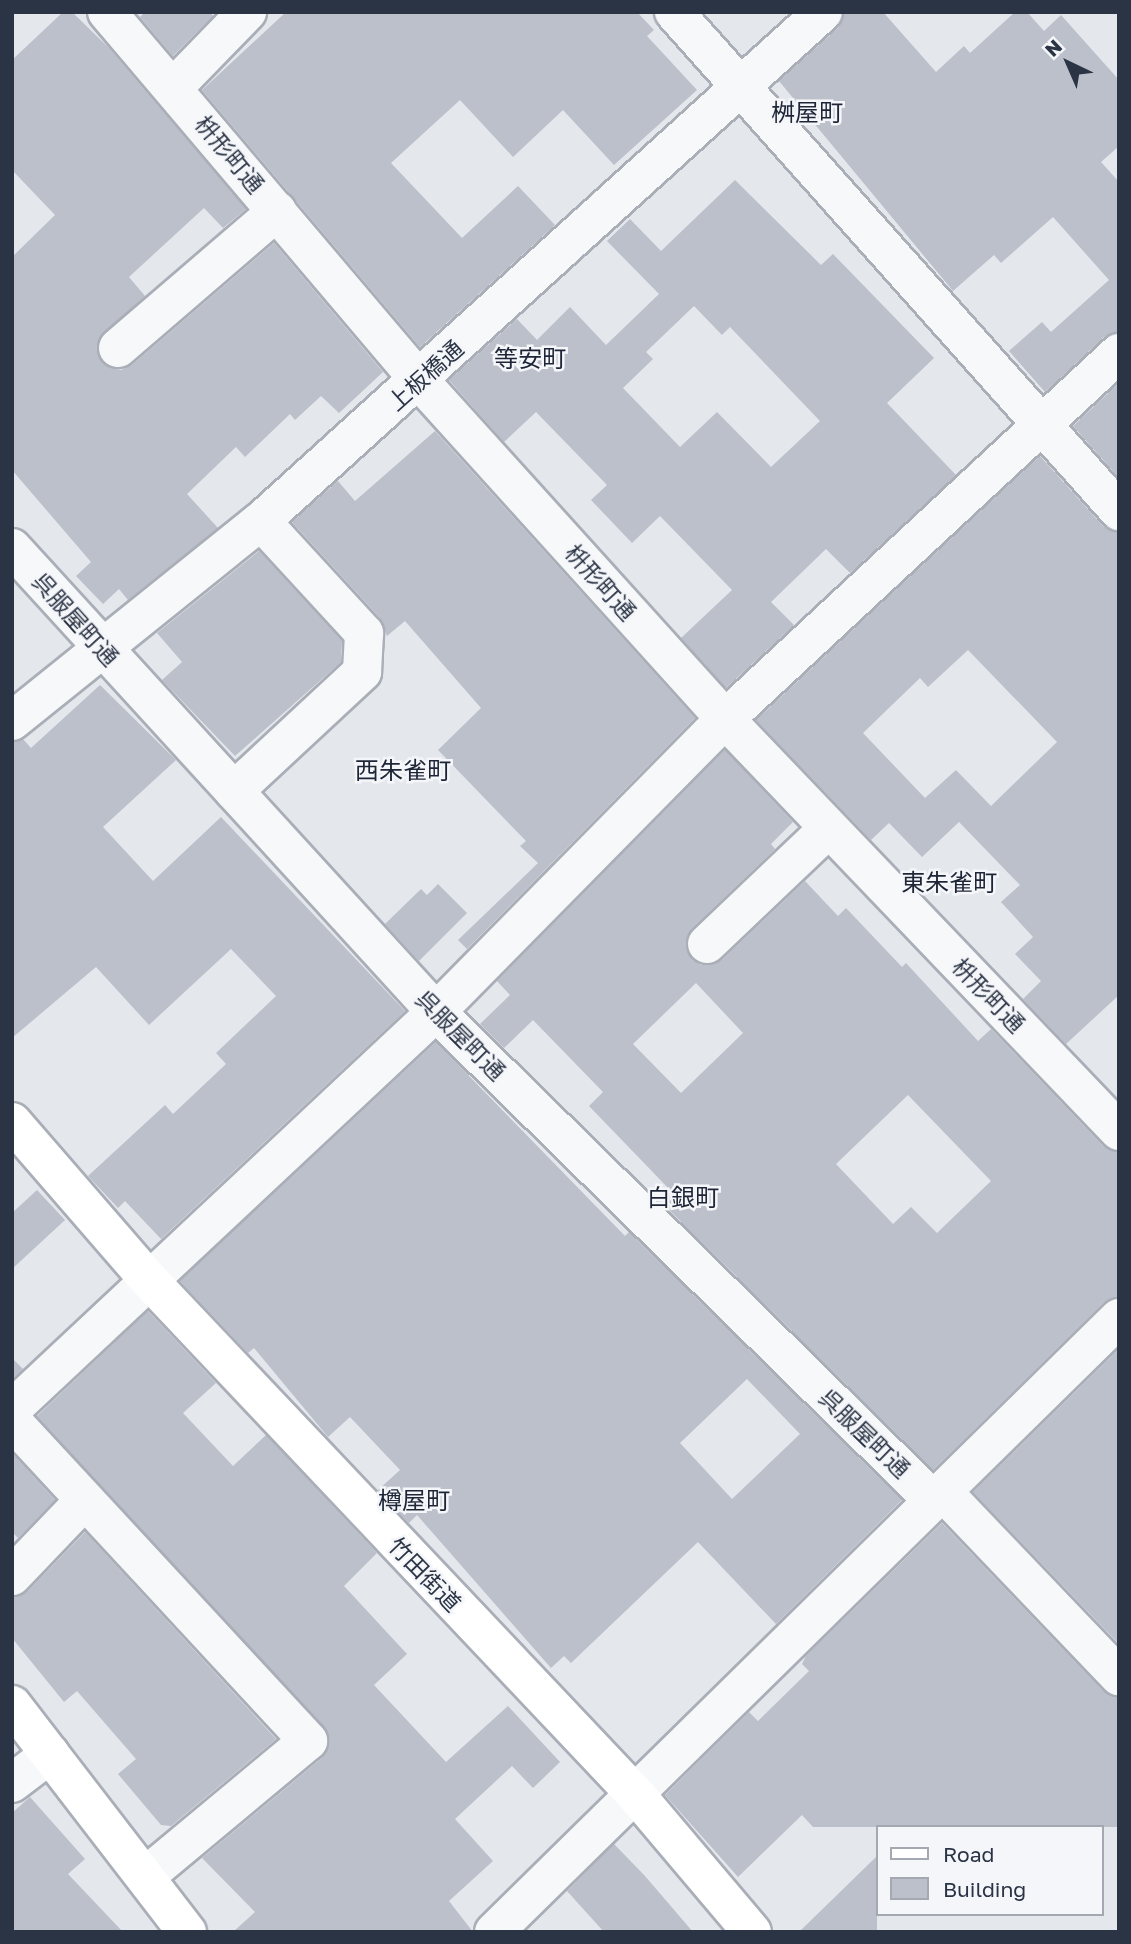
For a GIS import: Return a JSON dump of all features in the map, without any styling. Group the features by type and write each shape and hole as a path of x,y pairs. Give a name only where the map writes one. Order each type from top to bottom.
{"main road":[{"name":"竹田街道","path":"12,1122 149,1280 637,1796 752,1932"},
{"path":"12,1705 187,1932"}],"street":[{"name":"枡形町通","path":"107,12 174,87 419,380 725,719 1119,1131"},
{"path":"174,87 247,12"},
{"path":"674,12 1119,511"},
{"name":"上板橋通","path":"12,721 261,521 823,12"},
{"path":"118,348 278,211"},
{"path":"12,1409 436,1012 725,719 1043,427 1119,353"},
{"path":"234,791 362,672 364,634 261,521"},
{"name":"呉服屋町通","path":"12,548 436,1012 938,1496 1119,1676"},
{"path":"707,944 830,828"},
{"path":"494,1932 637,1796 1119,1318"},
{"path":"12,1422 308,1741 145,1877"},
{"path":"12,1576 84,1501"},
{"path":"12,1783 50,1754"}],"building":[{"path":"63,12 72,12 108,47 246,209 223,228 204,208 129,277 145,296 98,340 102,363 121,370 132,365 274,243 383,372 339,413 321,396 295,420 290,414 245,457 236,447 187,494 218,528 128,600 119,589 103,604 76,576 91,562 12,470 12,257 55,215 12,170 12,60"},
{"path":"145,12 210,12 213,16 173,56 140,17"},
{"path":"286,12 637,12 654,30 647,36 697,90 614,165 563,110 513,157 460,100 391,163 462,238 518,186 555,225 420,347 202,90"},
{"path":"883,12 936,72 964,46 970,53 1015,12 1027,12 1044,31 1061,15 1119,80 1119,146 1101,162 1119,182 1119,332 1104,337 1045,392 1009,351 1042,322 1051,332 1109,280 1053,217 1001,263 994,255 953,291 779,81 838,28 844,13"},
{"path":"735,180 821,265 833,254 934,358 887,403 956,475 850,573 826,549 771,602 794,625 726,688 681,638 732,590 660,516 632,543 591,500 607,485 536,412 504,442 449,380 517,319 537,340 570,307 606,345 659,294 607,241 630,219 661,251","holes":["694,306 722,335 730,327 820,421 771,467 717,412 680,447 623,388 653,359 646,352"]},
{"path":"1119,383 1119,478 1073,426"},
{"path":"435,431 695,718 467,949 458,940 538,863 520,846 526,841 438,750 481,708 405,621 387,636 380,618 292,522 338,481 355,501"},
{"path":"1040,456 1103,526 1119,532 1119,995 1066,1044 1023,999 1041,981 1015,954 1033,937 1001,902 1020,885 959,822 922,857 889,823 871,840 756,720","holes":["968,650 1057,742 991,806 956,770 925,798 863,733 920,678 928,687"]},
{"path":"259,551 342,641 341,662 235,756 162,680 182,662 157,633"},
{"path":"100,685 176,760 103,827 153,881 221,817 405,1011 161,1239 125,1201 118,1208 88,1176 165,1105 173,1114 226,1064 216,1053 276,996 231,949 149,1025 96,967 12,1038 12,742 23,739 31,748"},
{"path":"725,750 793,822 771,844 775,849 691,929 686,948 692,960 701,965 722,960 805,881 838,916 846,908 902,967 906,963 978,1041 991,1029 1103,1146 1119,1152 1119,1297 1104,1302 933,1470 661,1202 672,1192 589,1106 603,1092 533,1020 504,1048 480,1024 510,995 497,981","holes":["696,983 743,1033 681,1093 633,1044","908,1095 991,1181 937,1233 911,1207 893,1224 836,1164"]},
{"path":"438,884 467,913 419,961 385,924 421,889 427,895"},
{"path":"436,1042 625,1236 629,1232 902,1500 776,1624 698,1542 571,1663 564,1656 551,1668 417,1515 409,1523 378,1490 400,1470 350,1417 328,1437 254,1348 248,1353 180,1281","holes":["747,1379 800,1434 732,1499 680,1443"]},
{"path":"37,1190 65,1220 12,1269 12,1213"},
{"path":"148,1311 216,1383 183,1413 233,1466 266,1435 377,1553 344,1586 407,1654 374,1685 446,1762 508,1706 560,1762 533,1788 512,1766 455,1819 493,1861 449,1901 473,1932 233,1932 255,1912 202,1858 322,1758 329,1736 37,1416"},
{"path":"1119,1349 1119,1644 973,1492"},
{"path":"12,1358 23,1369 12,1379"},
{"path":"12,1453 55,1500 18,1538 12,1532"},
{"path":"942,1523 1103,1691 1119,1697 1119,1827 813,1827 802,1815 738,1877 665,1795 749,1712 758,1721 809,1671 802,1664 806,1656"},
{"path":"85,1532 276,1739 171,1826 161,1825 118,1774 136,1759 77,1691 64,1702 12,1638 12,1597 28,1591"},
{"path":"30,1797 85,1859 68,1874 123,1932 12,1932 12,1813"},
{"path":"614,1844 693,1932 604,1932 567,1891"},
{"path":"876,1857 877,1932 799,1932"}],"district":[{"name":"桝屋町","path":"807,112"},
{"name":"等安町","path":"530,358"},
{"name":"西朱雀町","path":"403,770"},
{"name":"東朱雀町","path":"949,882"},
{"name":"白銀町","path":"683,1197"},
{"name":"樽屋町","path":"414,1500"}]}
